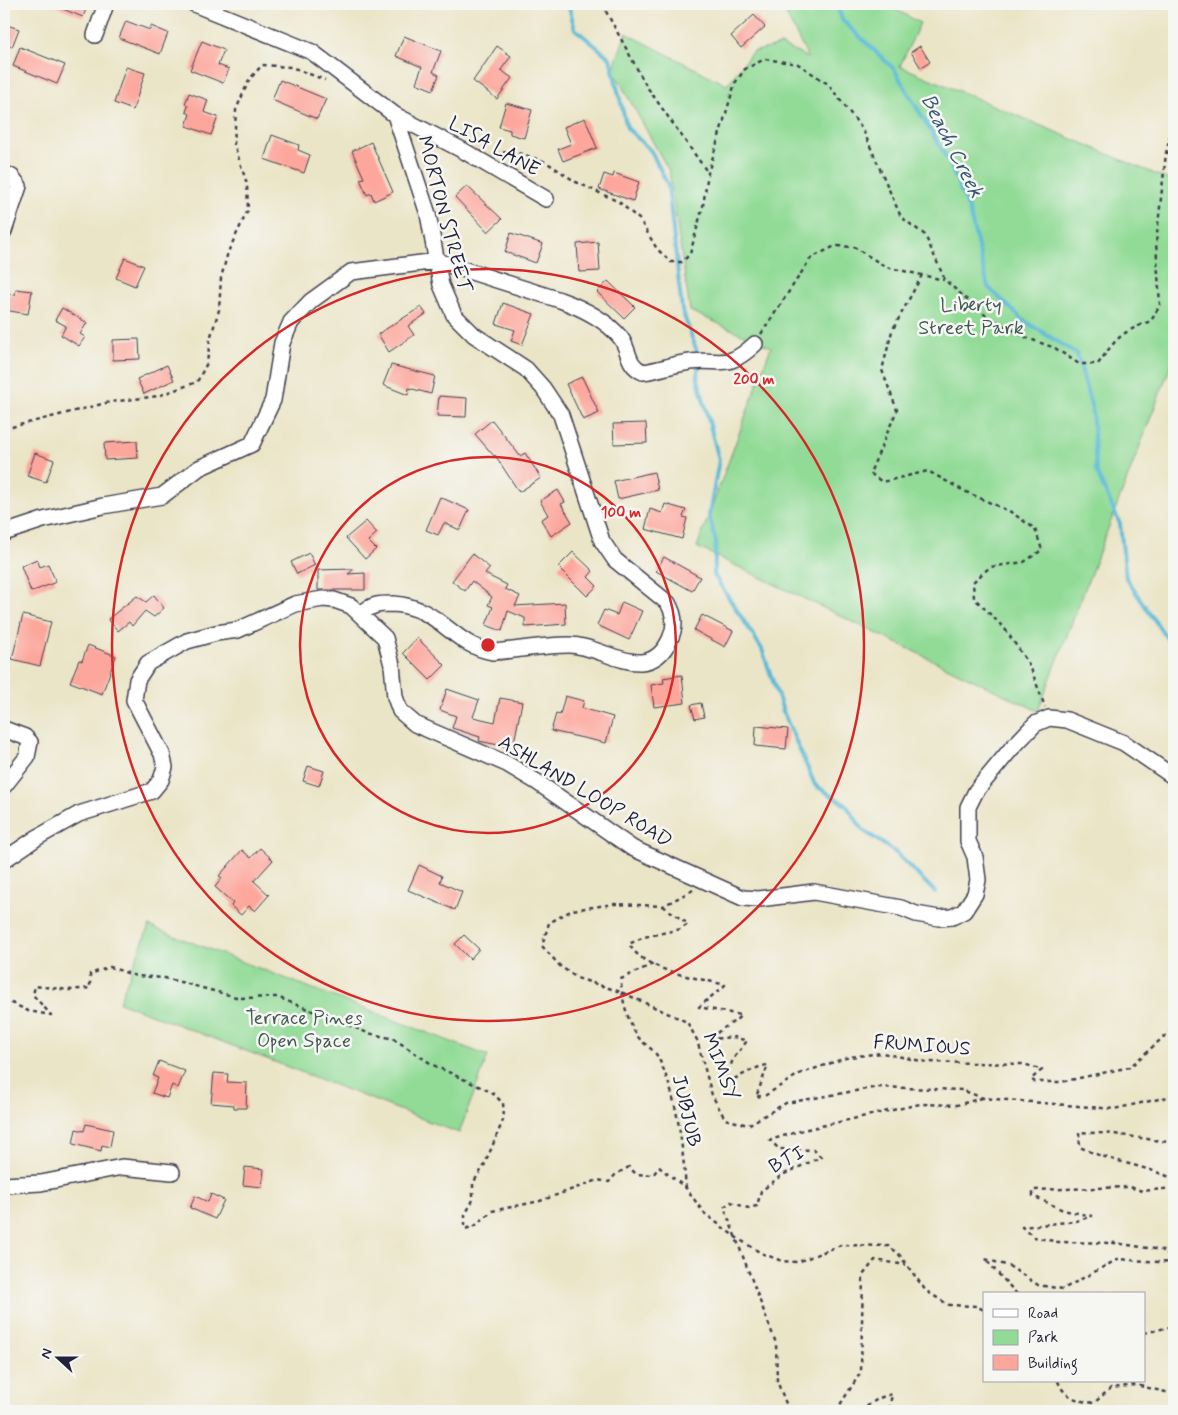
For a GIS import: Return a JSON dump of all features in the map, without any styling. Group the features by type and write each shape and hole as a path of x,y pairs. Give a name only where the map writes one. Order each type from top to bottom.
{"street":[{"path":"95,36 106,4"},
{"name":"MORTON STREET","path":"194,4 306,49 320,57 395,115 428,214 441,285 454,315 474,335 516,361 535,378 561,415 602,541 615,560 668,603 673,612 675,622 673,634 661,653 649,661 636,663 585,647 569,645 493,652 483,650 460,637 434,617 410,605 377,603 369,606 361,614"},
{"name":"LISA LANE","path":"395,115 464,151 546,199"},
{"path":"4,173 12,177 20,186 4,231"},
{"path":"4,533 43,520 103,506 162,496 199,468 252,444 272,400 282,343 291,322 311,301 351,272 437,262 578,306 607,324 621,338 629,360 637,369 643,372 690,362 718,363 732,360 744,354 755,344"},
{"name":"ASHLAND LOOP ROAD","path":"4,860 38,837 79,814 152,791 161,780 165,768 162,754 134,700 134,691 142,670 157,656 202,636 238,630 295,604 334,600 351,606 361,614 384,638 392,665 395,697 400,711 415,724 507,764 537,782 632,848 706,884 743,898 759,899 814,892 901,908 916,914 938,918 952,917 964,911 975,894 978,880 974,857 968,841 968,807 976,790 1011,749 1035,724 1049,718"},
{"path":"1049,718 1068,720 1124,743 1174,777"},
{"path":"4,728 25,737 30,742 30,748 27,757 4,786"},
{"path":"4,1185 41,1183 122,1168 172,1172"}],"path":[{"path":"602,4 647,87 708,173"},
{"path":"492,155 512,151 546,162 576,182 619,202 640,220 657,249 671,262 682,262 690,254 703,206 708,173 735,83 745,70 765,59 798,64 828,84 863,130 901,216 925,235 945,280 982,313 1027,338 1055,348 1079,364 1098,364 1118,337 1130,328 1151,321 1160,305 1156,243 1166,153 1174,119"},
{"path":"4,429 110,402 158,396 197,382 207,363 210,339 219,310 221,278 228,252 248,210 247,184 234,144 236,110 249,80 262,65 291,66 333,83"},
{"path":"1166,153 1174,152"},
{"path":"755,344 811,258 835,246 854,247 886,267 945,280"},
{"path":"922,275 892,331 882,370 897,410 870,473 882,482 928,471 964,491 1011,512 1035,529 1042,550 1024,562 990,566 973,582 974,598 1005,629 1030,666 1049,718"},
{"path":"663,906 706,884"},
{"name":"MIMSY","path":"663,906 614,904 572,910 549,922 542,946 560,966 577,978 621,992 687,1022 697,1040 712,1095 725,1119 748,1125 786,1103 878,1087 962,1090 983,1098 1114,1109 1168,1097 1174,1093"},
{"name":"FRUMIOUS","path":"663,906 688,924 681,929 644,937 629,944 634,952 662,969 725,985 699,1007 741,1015 736,1020 718,1029 712,1039 734,1037 747,1041 733,1059 725,1082 736,1079 758,1066 768,1065 756,1097 766,1095 807,1071 849,1057 882,1053 926,1062 1024,1064 1042,1070 1031,1079 1034,1082 1061,1082 1130,1067 1168,1033 1174,1031"},
{"path":"621,992 621,979 653,964"},
{"path":"4,999 28,1011 51,1015 33,995 35,986 69,990 90,988 90,974 110,967 136,976 166,978 240,998 277,997 368,1033 394,1039 434,1065 491,1092 503,1103 504,1118 484,1166 472,1183 473,1200 465,1215 465,1229 475,1226 492,1211 540,1201 598,1180 609,1182 616,1174 629,1167 636,1174 653,1175 659,1167 686,1188 704,1213 734,1236 761,1253 782,1261 798,1262 840,1245 888,1246 898,1253 926,1291 948,1305 976,1306 983,1310"},
{"name":"JUBJUB","path":"621,992 636,1035 657,1054 672,1092 682,1139 686,1188"},
{"name":"BTI","path":"789,1411 777,1381 776,1343 724,1207 731,1202 748,1208 757,1206 761,1191 782,1175 820,1157 814,1150 779,1149 770,1140 803,1130 920,1104 957,1105 983,1098"},
{"path":"1174,1143 1114,1134 1079,1132 1080,1147 1098,1156 1154,1169 1174,1179"},
{"path":"1174,1188 1142,1191 1130,1187 1033,1190 1033,1196 1063,1210 1092,1216 1076,1221 1022,1227 1034,1237 1058,1242 1114,1243 1161,1250 1174,1261"},
{"path":"1015,1292 985,1259 1009,1266 1038,1285 1063,1289 1118,1259 1174,1261"},
{"path":"836,1411 861,1372 863,1275 875,1260 906,1264"},
{"path":"1146,1333 1170,1327 1174,1328"},
{"path":"1058,1382 1075,1401 1094,1403 1111,1388 1136,1385 1174,1394"},
{"path":"860,1411 879,1398 892,1394 889,1411"}],"green space":[{"name":"Liberty Street Park","path":"781,4 886,4 920,23 900,66 1174,182 1174,357 1038,711 697,547 771,347 690,311 669,171 613,70 626,33 727,85 752,52 781,45 808,58"},
{"name":"Terrace Pines Open Space","path":"149,926 488,1056 459,1133 119,1002"}],"building":[{"path":"50,4 88,4 83,17"},
{"path":"754,15 765,27 741,48 731,36"},
{"path":"126,21 150,30 151,26 168,33 160,54 119,38"},
{"path":"4,24 19,29 12,47 4,44"},
{"path":"404,36 441,51 433,72 439,75 433,90 416,83 422,67 396,56"},
{"path":"202,41 224,50 218,65 229,69 223,83 190,70"},
{"path":"497,46 511,56 501,70 512,78 497,99 473,81"},
{"path":"920,46 930,62 921,68 911,52"},
{"path":"20,47 65,65 57,84 13,66"},
{"path":"126,67 145,73 133,110 114,103"},
{"path":"280,80 326,99 317,119 272,100"},
{"path":"189,93 208,100 204,112 218,117 211,135 186,126 190,114 186,112 188,106 185,104"},
{"path":"506,103 532,110 524,138 510,134 510,130 499,127"},
{"path":"585,118 597,148 563,161 558,149 571,144 564,127"},
{"path":"272,135 299,145 298,150 310,155 304,173 264,159"},
{"path":"371,142 393,192 374,201 371,193 367,195 360,179 364,178 352,151"},
{"path":"614,173 639,182 633,201 599,189 604,174 613,177"},
{"path":"467,186 502,219 488,232 455,197"},
{"path":"511,233 543,244 536,263 505,252"},
{"path":"598,242 600,271 579,272 577,244"},
{"path":"125,258 144,266 135,286 116,278"},
{"path":"608,281 635,307 624,318 597,292"},
{"path":"16,289 32,291 28,314 4,310 4,293 15,295"},
{"path":"503,303 534,314 522,345 511,341 515,330 496,324"},
{"path":"421,307 426,314 408,326 414,335 389,352 378,334"},
{"path":"62,308 87,323 80,334 85,337 79,346 61,335 66,326 55,320"},
{"path":"139,339 140,359 113,360 113,340"},
{"path":"167,365 174,380 144,394 137,379"},
{"path":"391,365 435,376 431,394 409,388 408,395 383,385"},
{"path":"582,377 599,413 583,420 566,384"},
{"path":"439,396 467,398 466,417 437,416"},
{"path":"492,420 520,456 525,453 541,478 519,492 495,455 475,434"},
{"path":"646,423 647,443 614,444 613,424"},
{"path":"137,441 138,458 105,460 104,443"},
{"path":"35,453 54,460 46,482 27,476"},
{"path":"654,472 658,490 618,499 614,481"},
{"path":"558,490 565,502 561,504 572,522 551,536 541,520 548,515 540,501"},
{"path":"440,497 469,510 460,530 444,523 438,535 426,530"},
{"path":"665,504 686,510 683,517 687,518 682,539 645,529 650,509 662,513"},
{"path":"366,521 377,533 368,541 376,549 365,559 346,538"},
{"path":"573,552 593,571 588,577 597,586 587,596 558,567"},
{"path":"309,553 315,565 297,574 291,562"},
{"path":"472,554 490,568 485,574 507,585 505,589 520,596 515,606 565,603 566,624 525,627 525,618 508,611 502,631 486,625 493,607 488,605 492,597 472,581 465,591 452,581"},
{"path":"664,557 700,577 692,591 656,571"},
{"path":"37,559 40,567 48,564 56,582 31,592 21,566"},
{"path":"354,569 348,574 365,573 365,590 318,590 318,570"},
{"path":"154,595 164,608 154,617 145,611 132,626 129,622 118,631 108,619 137,596 146,602"},
{"path":"622,602 642,611 629,640 597,625 604,610 617,615"},
{"path":"23,615 51,622 40,666 12,659"},
{"path":"702,615 733,631 725,647 694,630"},
{"path":"417,638 445,665 430,680 403,653"},
{"path":"88,645 116,656 102,694 70,682 79,660 82,661"},
{"path":"682,675 685,703 654,707 651,685 664,683 663,678"},
{"path":"447,689 479,700 473,717 495,722 500,698 522,702 513,748 479,741 480,737 452,728 456,716 440,710"},
{"path":"565,696 584,701 582,708 613,717 606,743 551,731 556,714 560,715"},
{"path":"701,703 704,717 695,719 691,705"},
{"path":"756,726 788,729 786,749 755,746"},
{"path":"308,766 324,771 319,786 303,781"},
{"path":"260,848 273,860 254,881 269,895 255,911 249,906 241,915 231,906 233,903 215,887 222,878 219,876 242,850 251,858"},
{"path":"419,865 442,876 440,882 462,892 455,910 408,890"},
{"path":"464,935 479,949 470,959 455,944"},
{"path":"159,1061 185,1071 178,1088 172,1085 167,1098 152,1093 158,1078 153,1076"},
{"path":"214,1073 228,1074 227,1082 247,1083 246,1108 234,1108 234,1105 211,1103"},
{"path":"86,1124 113,1130 110,1147 102,1145 101,1151 73,1144 76,1129 84,1131"},
{"path":"245,1167 264,1169 262,1187 243,1185"},
{"path":"211,1194 224,1200 215,1219 190,1208 195,1196 208,1202"}],"waterway":[{"path":"568,4 575,29 610,58 627,128 651,151 668,185 682,310 699,357"},
{"name":"Beach Creek","path":"837,4 842,20 894,69 949,162 969,210 988,287 1023,320 1077,354 1092,409 1096,471 1120,524 1126,578 1174,649"},
{"path":"699,366 697,375 719,460 709,515 716,542 714,575 762,649 784,714 815,785 846,805 863,830 895,852 935,892"}]}
